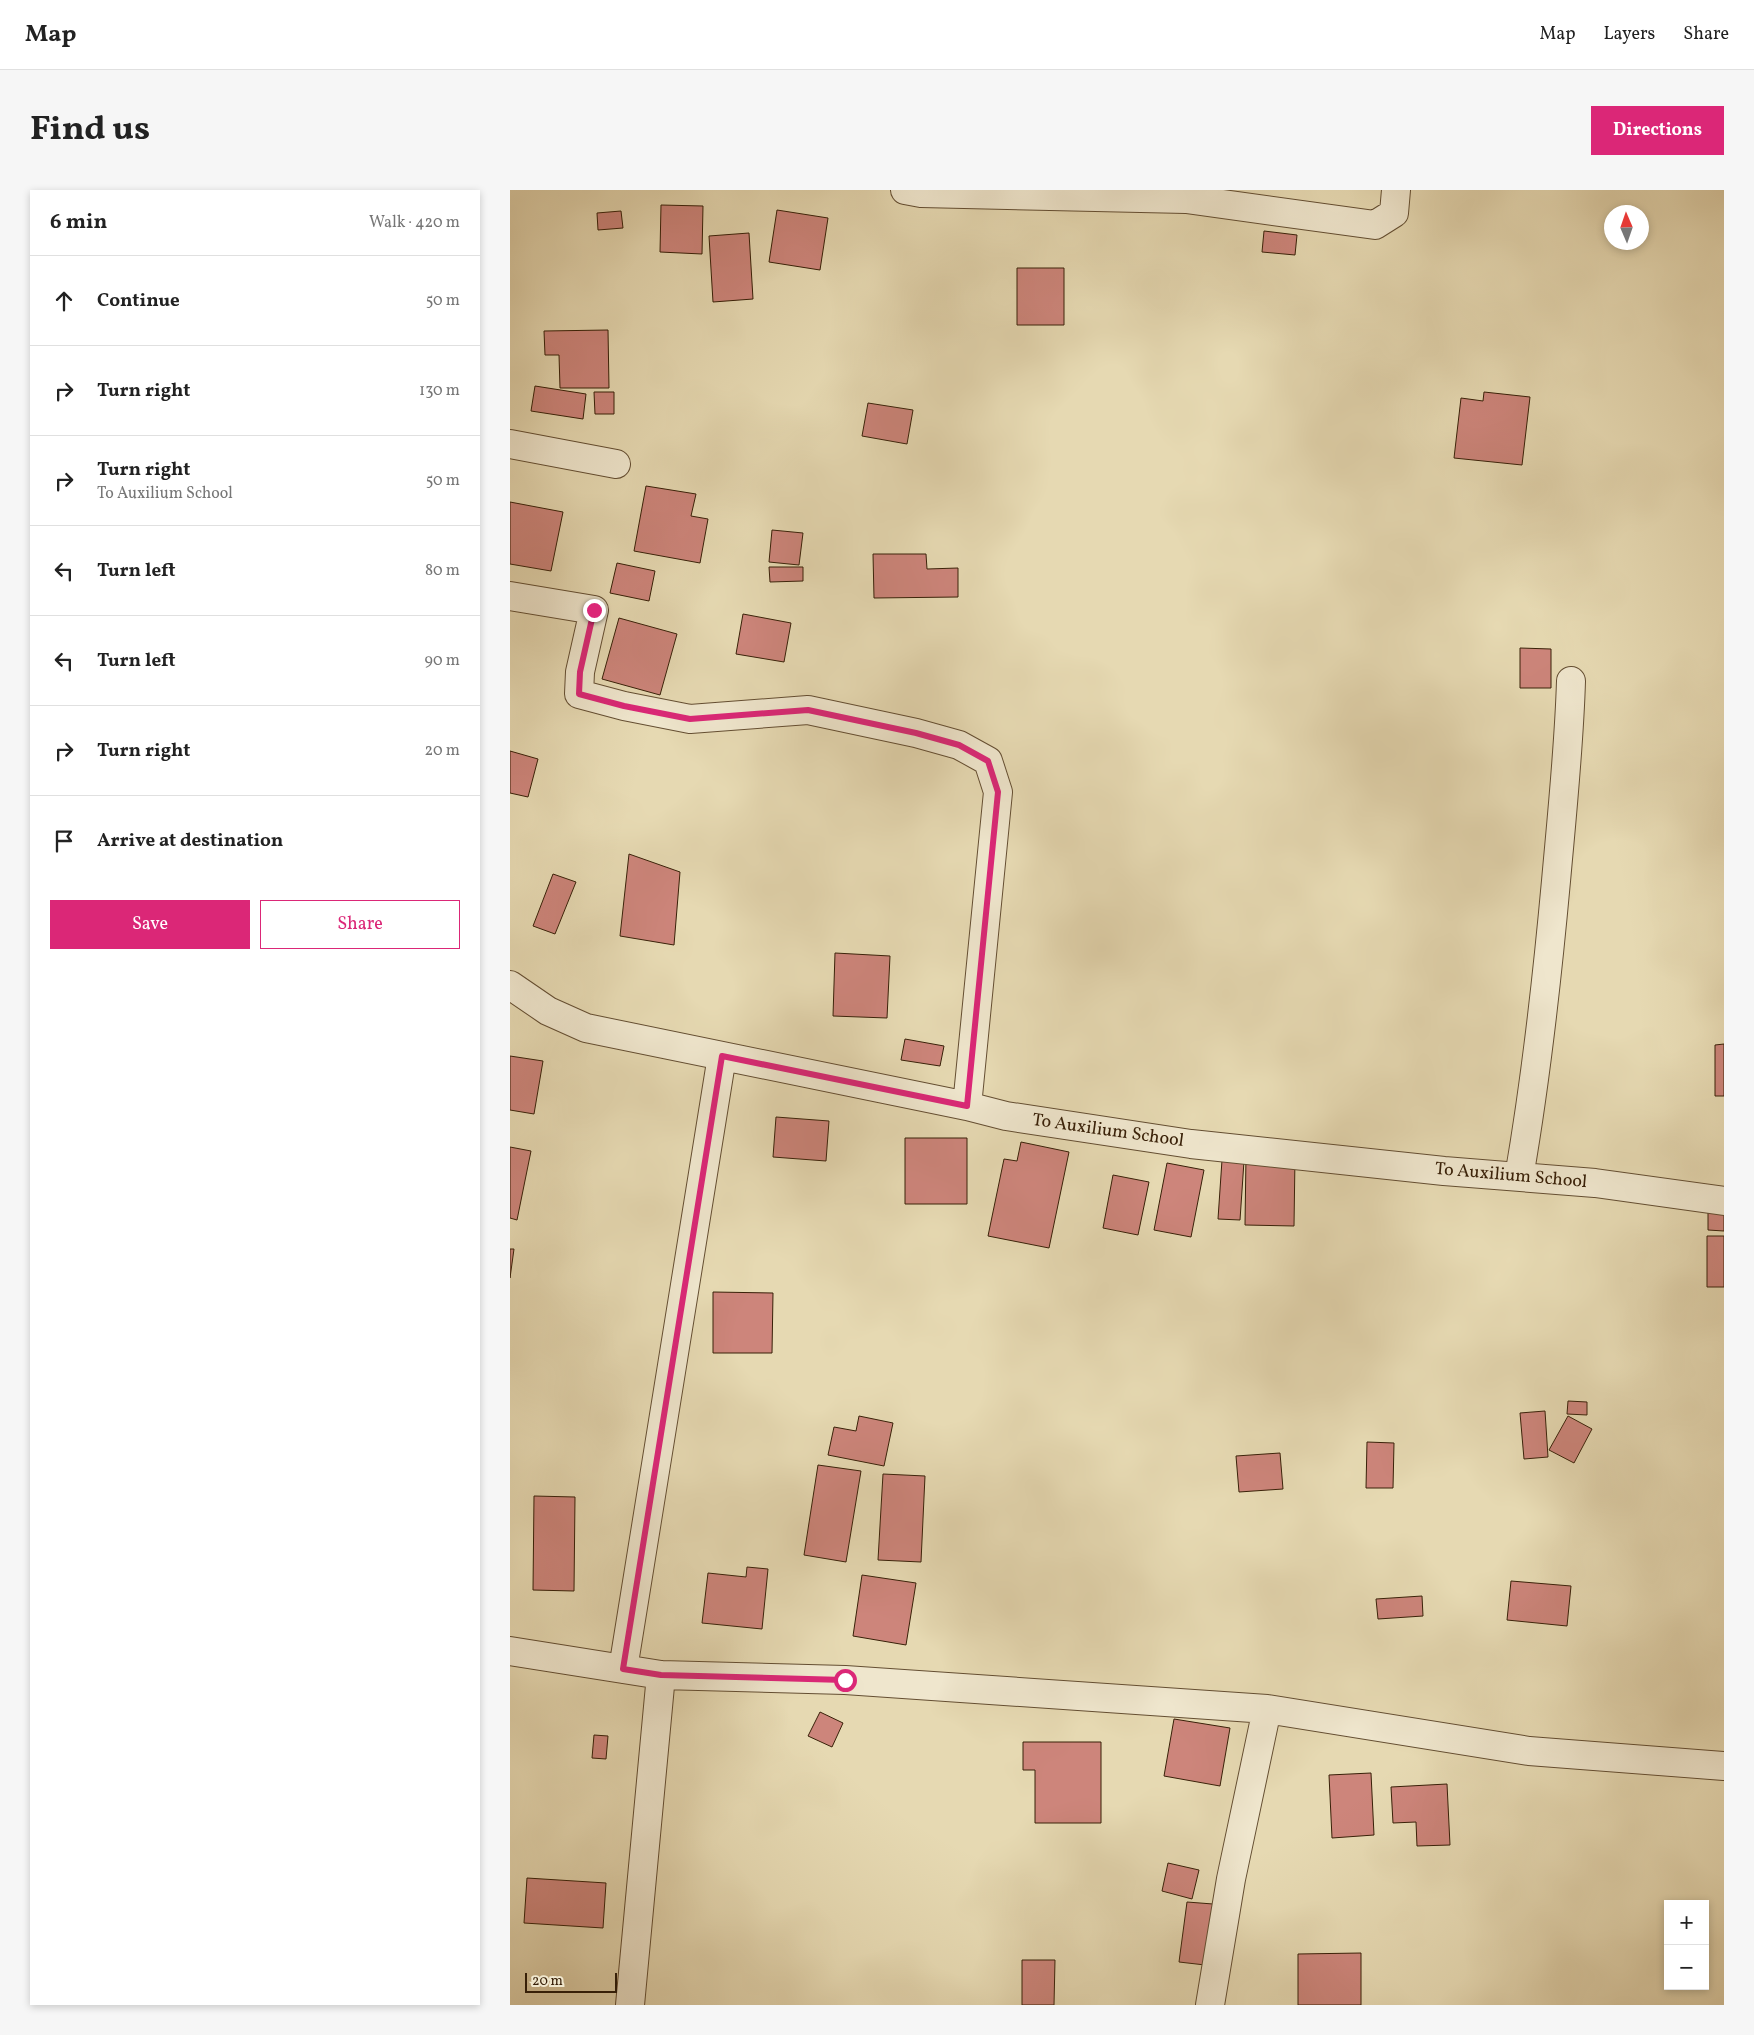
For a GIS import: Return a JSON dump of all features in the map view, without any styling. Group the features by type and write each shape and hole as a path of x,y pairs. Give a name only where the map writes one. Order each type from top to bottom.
{"street":[{"path":"905,190 921,193 1186,199 1374,225 1394,213 1396,190"},
{"path":"510,444 616,464"},
{"path":"510,596 594,610 580,672 579,694 624,706 690,719 808,710 924,735 959,745 988,761 998,792 967,1106"},
{"path":"1519,1177 1533,1094 1553,914 1569,743 1571,681"},
{"name":"To Auxilium School","path":"510,985 548,1011 586,1028 967,1106 1006,1116 1192,1144 1444,1171 1595,1183 1724,1201"},
{"path":"623,1669 722,1056"},
{"path":"510,1651 661,1675 845,1680 1267,1709 1529,1750 1724,1766"},
{"path":"630,2005 661,1675"},
{"path":"1210,2005 1231,1879 1267,1709"}],"building":[{"path":"661,205 703,206 702,254 660,252"},
{"path":"777,210 828,218 820,270 769,262"},
{"path":"621,211 623,228 598,230 597,213"},
{"path":"1264,231 1297,235 1295,255 1262,252"},
{"path":"749,233 753,299 713,302 709,236"},
{"path":"1017,268 1064,268 1064,325 1017,325"},
{"path":"608,330 609,388 560,388 559,355 545,355 544,331"},
{"path":"535,386 586,394 583,419 531,411"},
{"path":"594,392 614,392 614,414 595,414"},
{"path":"1484,392 1530,397 1522,465 1454,458 1461,398 1483,401"},
{"path":"868,403 913,410 907,444 862,436"},
{"path":"646,486 696,494 691,516 708,519 700,563 634,551"},
{"path":"510,502 563,512 551,571 510,564"},
{"path":"772,530 803,533 799,565 769,562"},
{"path":"873,554 926,554 927,569 958,568 958,597 874,598"},
{"path":"617,563 655,571 649,601 610,593"},
{"path":"769,567 803,567 803,581 770,582"},
{"path":"743,614 791,623 784,662 736,654"},
{"path":"619,618 677,634 660,695 602,679"},
{"path":"1520,648 1551,649 1551,688 1520,688"},
{"path":"510,751 538,759 528,797 510,793"},
{"path":"629,854 680,872 674,945 620,936"},
{"path":"553,874 576,882 555,934 533,926"},
{"path":"835,953 890,956 887,1018 833,1016"},
{"path":"905,1039 944,1046 940,1066 901,1060"},
{"path":"1724,1044 1724,1096 1715,1096 1715,1045"},
{"path":"510,1056 543,1061 534,1114 510,1110"},
{"path":"776,1117 829,1121 826,1161 773,1157"},
{"path":"905,1138 967,1138 967,1204 905,1204"},
{"path":"1021,1142 1069,1152 1049,1248 988,1236 1004,1159 1017,1161"},
{"path":"510,1147 531,1151 517,1220 510,1218"},
{"path":"1246,1156 1295,1157 1294,1226 1245,1225"},
{"path":"1222,1160 1244,1161 1240,1220 1218,1219"},
{"path":"1167,1163 1204,1170 1191,1237 1154,1230"},
{"path":"1113,1175 1149,1182 1138,1235 1103,1228"},
{"path":"1708,1204 1724,1204 1724,1231 1708,1230"},
{"path":"1707,1236 1724,1236 1724,1287 1707,1287"},
{"path":"510,1249 514,1249 510,1278"},
{"path":"713,1292 773,1293 772,1353 713,1353"},
{"path":"1568,1401 1587,1402 1587,1415 1567,1414"},
{"path":"1545,1411 1548,1457 1524,1459 1520,1413"},
{"path":"859,1416 893,1423 884,1466 828,1455 834,1427 856,1431"},
{"path":"1568,1416 1592,1429 1574,1463 1549,1450"},
{"path":"1367,1442 1394,1443 1393,1488 1366,1488"},
{"path":"1280,1453 1283,1489 1239,1492 1236,1456"},
{"path":"818,1465 861,1471 846,1562 804,1555"},
{"path":"883,1474 925,1476 921,1562 878,1560"},
{"path":"534,1496 575,1497 574,1591 533,1590"},
{"path":"747,1567 768,1569 762,1629 702,1623 708,1573 746,1577"},
{"path":"862,1575 916,1583 906,1645 853,1636"},
{"path":"1511,1581 1571,1586 1567,1626 1507,1620"},
{"path":"1422,1596 1423,1616 1378,1619 1376,1599"},
{"path":"820,1712 843,1723 832,1747 808,1736"},
{"path":"1174,1719 1230,1728 1220,1786 1164,1776"},
{"path":"594,1735 608,1736 606,1759 592,1758"},
{"path":"1023,1742 1101,1742 1101,1823 1035,1823 1035,1770 1023,1770"},
{"path":"1371,1773 1374,1835 1332,1838 1329,1775"},
{"path":"1447,1784 1450,1845 1417,1846 1416,1822 1393,1823 1391,1787"},
{"path":"1168,1863 1199,1870 1192,1899 1162,1891"},
{"path":"527,1878 606,1883 603,1928 524,1923"},
{"path":"1187,1902 1213,1904 1205,1965 1179,1962"},
{"path":"1361,1953 1361,2005 1298,2005 1298,1954"},
{"path":"1022,1960 1055,1960 1054,2005 1022,2005"}],"route":[{"path":"594,610 580,672 579,694 624,706 690,719 808,710 916,733 959,745 988,761 998,792 967,1106 722,1056 623,1669 661,1675 845,1680"}]}
